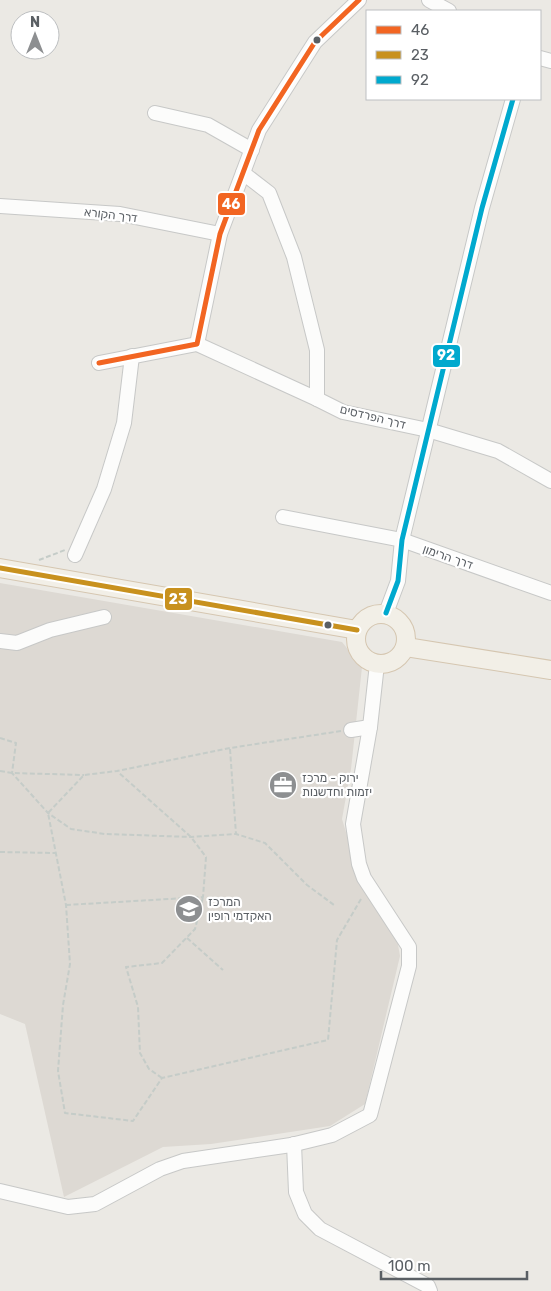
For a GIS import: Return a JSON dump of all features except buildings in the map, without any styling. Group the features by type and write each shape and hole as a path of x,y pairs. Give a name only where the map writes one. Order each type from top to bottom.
{"main road":[{"path":"0,568 357,630"},
{"path":"379,613 386,614 399,620 404,626 407,640 406,647 397,659 384,664 376,664 362,655 357,648 357,630 365,619 379,613"},
{"path":"406,647 551,670"}],"street":[{"path":"99,363 197,344 220,234 259,130 315,42 359,0"},
{"path":"429,0 447,10"},
{"path":"386,614 398,581 402,540 428,430 482,208 512,100"},
{"path":"155,113 208,125 252,150"},
{"path":"243,173 269,193 294,257 317,350 317,399"},
{"name":"דרך הקורא","path":"0,206 120,214 220,234"},
{"name":"דרך הפרדסים","path":"197,344 343,412 428,430 498,451 551,481"},
{"path":"78,549 104,489 124,423 132,356"},
{"name":"דרך הרימון","path":"283,517 402,540 551,593"},
{"path":"0,641 17,643 50,630 104,617"},
{"path":"0,1191 68,1207 95,1204 160,1169 183,1161 294,1144 332,1135 370,1115 408,966 408,947 364,878 359,864 352,824 370,727 376,664"},
{"path":"351,730 370,727"},
{"path":"294,1144 296,1192 305,1214 320,1229 428,1286 430,1291"}],"path":[{"path":"32,563 78,549"},
{"path":"0,771 84,775 117,771 230,748 351,730"},
{"path":"0,738 16,743 12,773 48,813 71,829 105,834 191,837 236,834 265,843 308,884 334,905"},
{"path":"230,748 236,834"},
{"path":"117,771 191,837 206,857 203,897 195,929 162,963 126,967 138,1007 140,1053 148,1069 162,1078"},
{"path":"48,813 84,775"},
{"path":"48,813 66,905 70,964 62,1005 58,1071 65,1113 133,1121 162,1078 328,1040 337,940 362,899"},
{"path":"0,852 55,853"},
{"path":"66,905 203,897"},
{"path":"187,938 223,970"}],"shaded area":[{"name":"המרכז האקדמי רופין","path":"0,583 342,642 362,667 351,769 342,819 360,879 397,939 400,956 365,1104 330,1126 211,1144 163,1147 64,1197 25,1024 0,1014"}],"transit line":[{"name":"46","path":"99,363 197,344 220,234 259,130 315,42 359,0"},
{"name":"92","path":"386,613 398,581 402,540 482,208 513,100"},
{"name":"23","path":"0,568 357,630"}],"place":[{"name":"ירוק - מרכז יזמות וחדשנות","path":"283,785"},
{"name":"המרכז האקדמי רופין","path":"189,909"}]}
